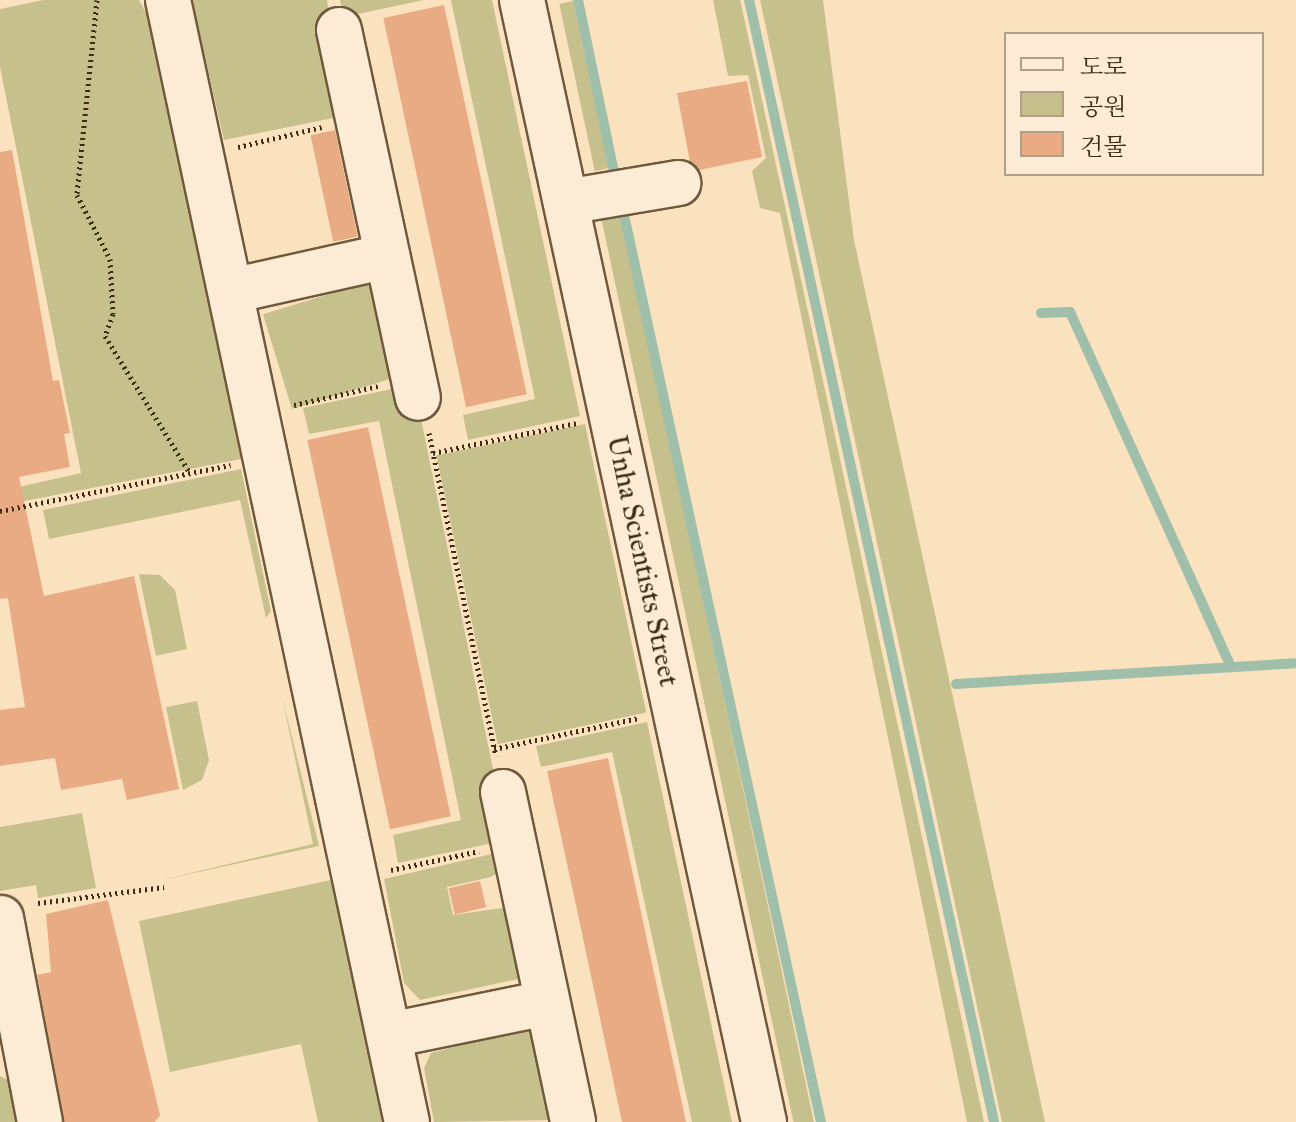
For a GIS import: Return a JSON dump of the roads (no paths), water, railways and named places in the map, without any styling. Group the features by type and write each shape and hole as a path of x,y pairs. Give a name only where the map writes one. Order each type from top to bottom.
{"street":[{"path":"168,0 407,1122"},
{"name":"Unha Scientists Street","path":"522,0 764,1122"},
{"path":"339,30 415,387"},
{"path":"566,202 678,183"},
{"path":"231,291 387,256"},
{"path":"503,792 573,1122"},
{"path":"20,910 40,1122"},
{"path":"390,1035 546,1003"}],"waterway":[{"path":"578,0 616,182"},
{"path":"749,0 994,1122"},
{"path":"621,201 821,1122"},
{"path":"1041,313 1070,312 1231,667"},
{"path":"956,684 1296,663"}]}
